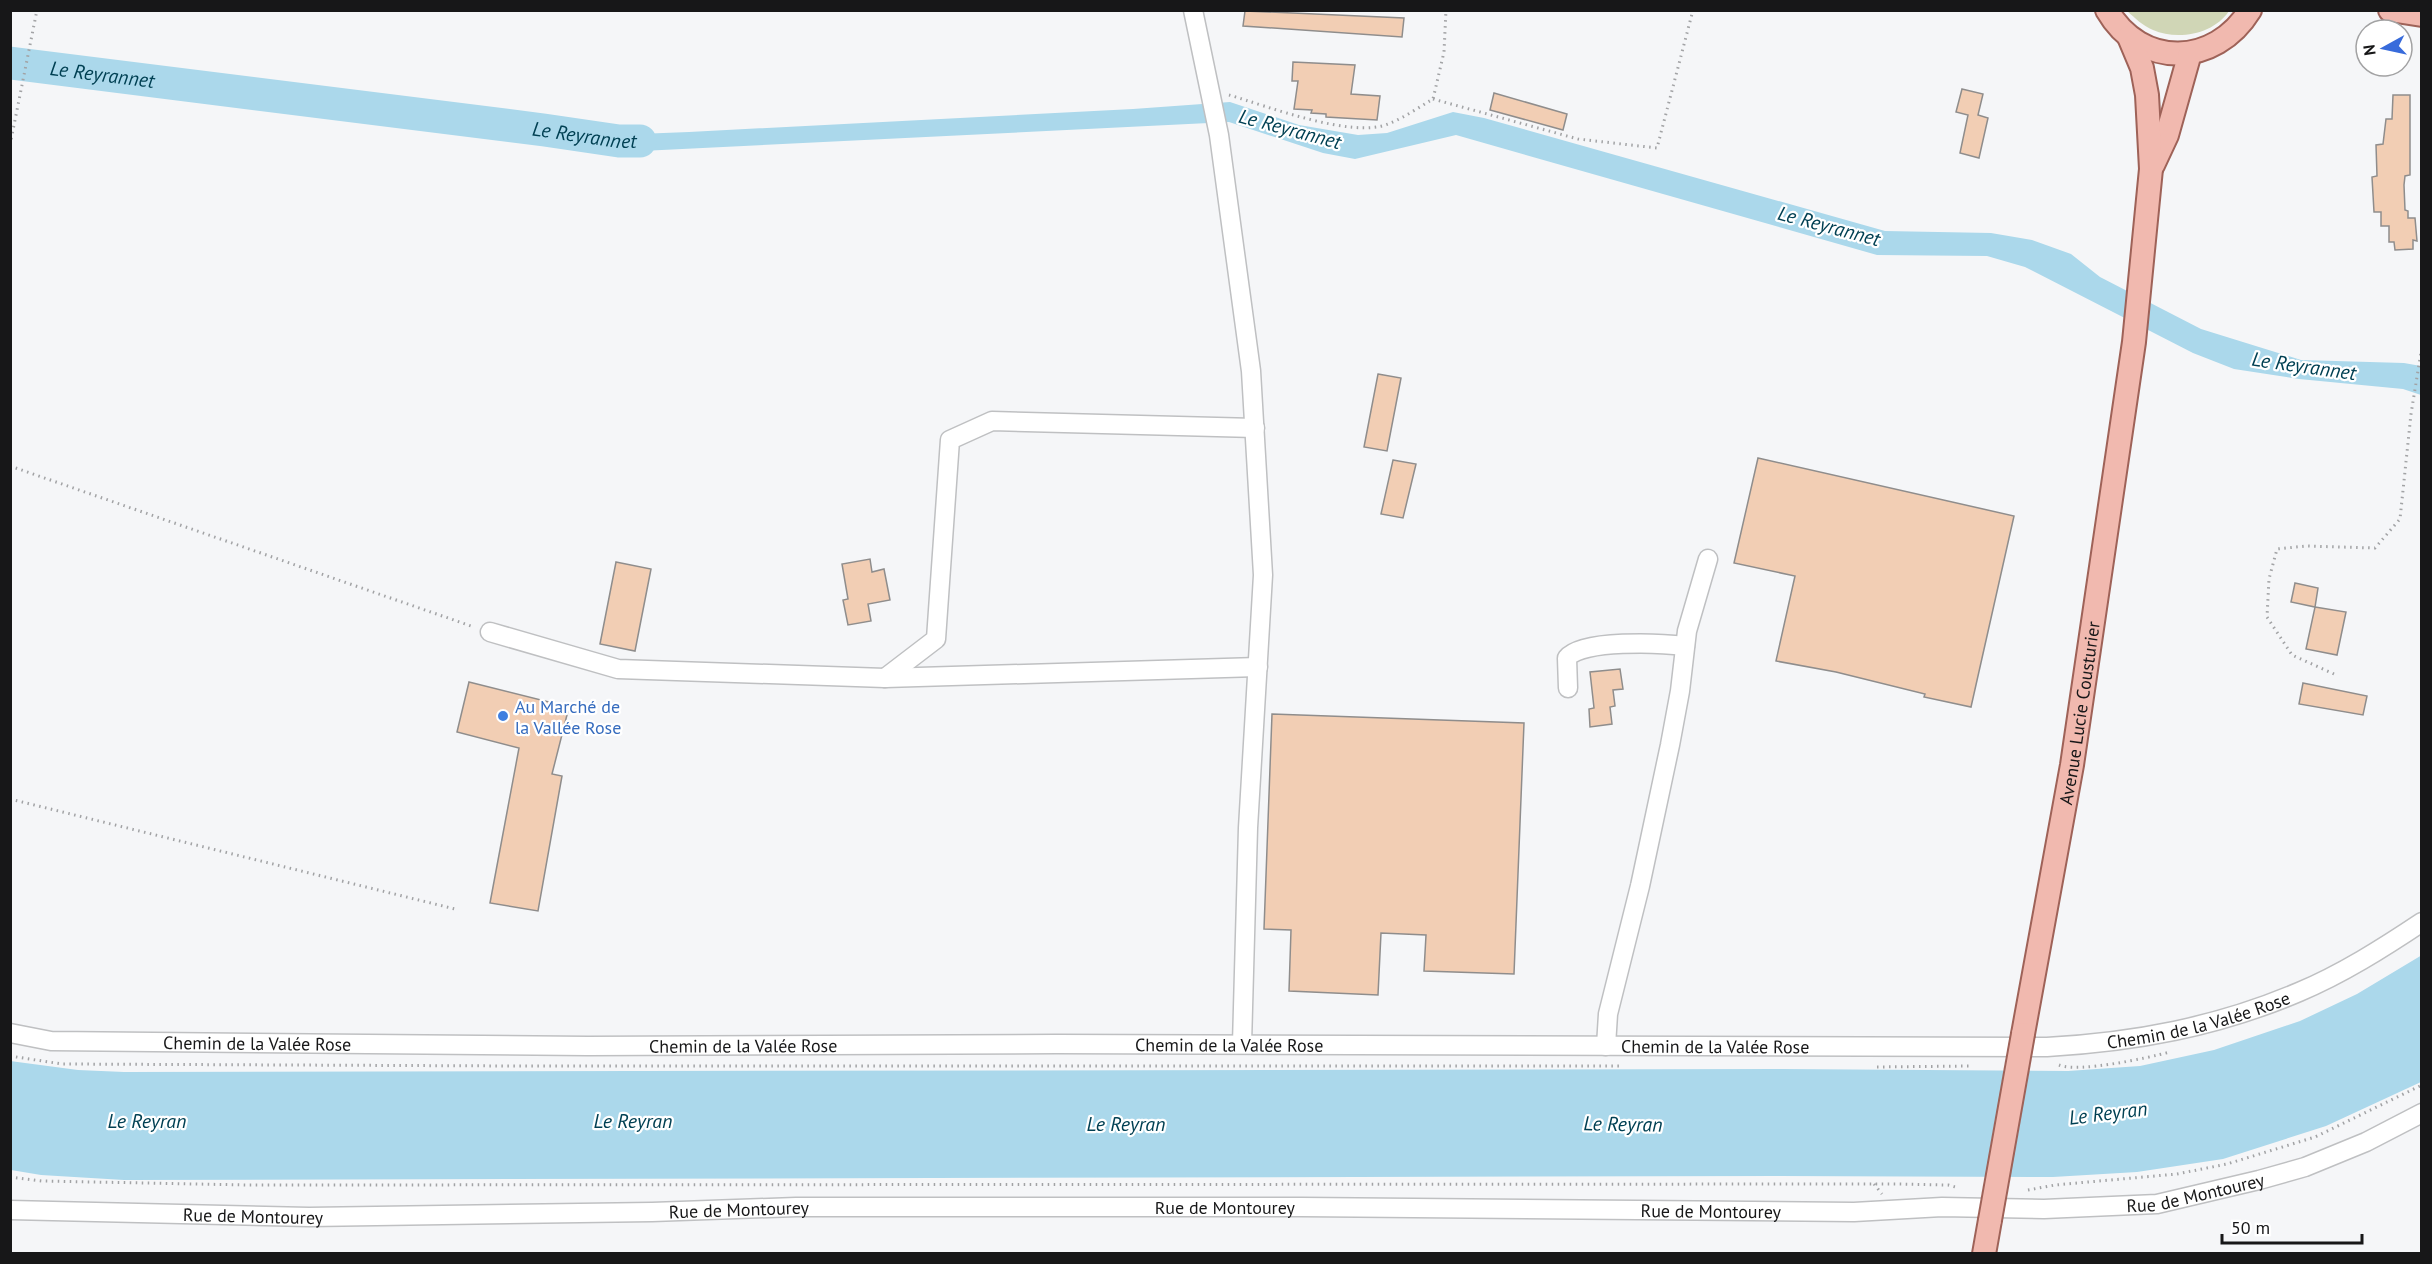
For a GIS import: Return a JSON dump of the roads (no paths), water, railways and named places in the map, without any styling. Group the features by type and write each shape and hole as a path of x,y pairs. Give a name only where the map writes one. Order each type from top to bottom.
{"main road":[{"path":"2107,10 2113,22 2129,37 2148,48 2169,53 2190,53 2218,44 2240,27 2250,10"},
{"path":"2390,10 2421,15"},
{"name":"Avenue Lucie Cousturier","path":"1984,1254 2072,765 2134,342 2151,169 2147,95 2142,68 2129,37"},
{"name":"Avenue Lucie Cousturier","path":"2151,169 2167,135 2190,53"}],"street":[{"path":"1193,10 1219,135 1250,360 1263,575 1248,828 1242,1044"},
{"path":"885,678 936,639 950,440 992,421 1255,428"},
{"path":"1606,1046 1608,1014 1640,886 1670,746 1680,692 1684,646 1692,610 1708,560"},
{"path":"490,632 618,669 885,678 1258,667"},
{"path":"1568,688 1567,658 1578,651 1630,645 1684,646"},
{"name":"Chemin de la Valée Rose","path":"10,1033 51,1041 552,1046 1753,1044 2046,1047 2096,1044 2148,1037 2215,1022 2300,992 2373,954 2421,922"},
{"name":"Rue de Montourey","path":"10,1210 309,1217 820,1207 1277,1207 1843,1212 1942,1207 2044,1209 2157,1204 2259,1180 2305,1167 2366,1142 2421,1113"}],"water":[{"name":"Le Reyrannet","path":"1230,102 1299,125 1358,135 1387,133 1453,112 1484,118 1885,231 1991,233 2032,240 2071,254 2100,277 2201,329 2301,360 2404,363 2421,366 2421,395 2403,389 2299,379 2234,369 2193,353 2025,267 1987,256 1877,255 1456,135 1355,159 1323,153 1229,122 621,152 596,142 597,130 612,135 689,132"},
{"name":"Le Reyran","path":"2422,955 2421,1082 2326,1126 2223,1159 2137,1172 2053,1177 124,1180 41,1175 11,1170 10,1061 78,1070 124,1072 1782,1069 2068,1071 2140,1066 2214,1050 2300,1021 2357,994"}],"waterway":[{"name":"Le Reyrannet","path":"10,63 619,141 640,141"}],"place":[{"name":"Au Marché de la Vallée Rose","path":"503,716"}]}
